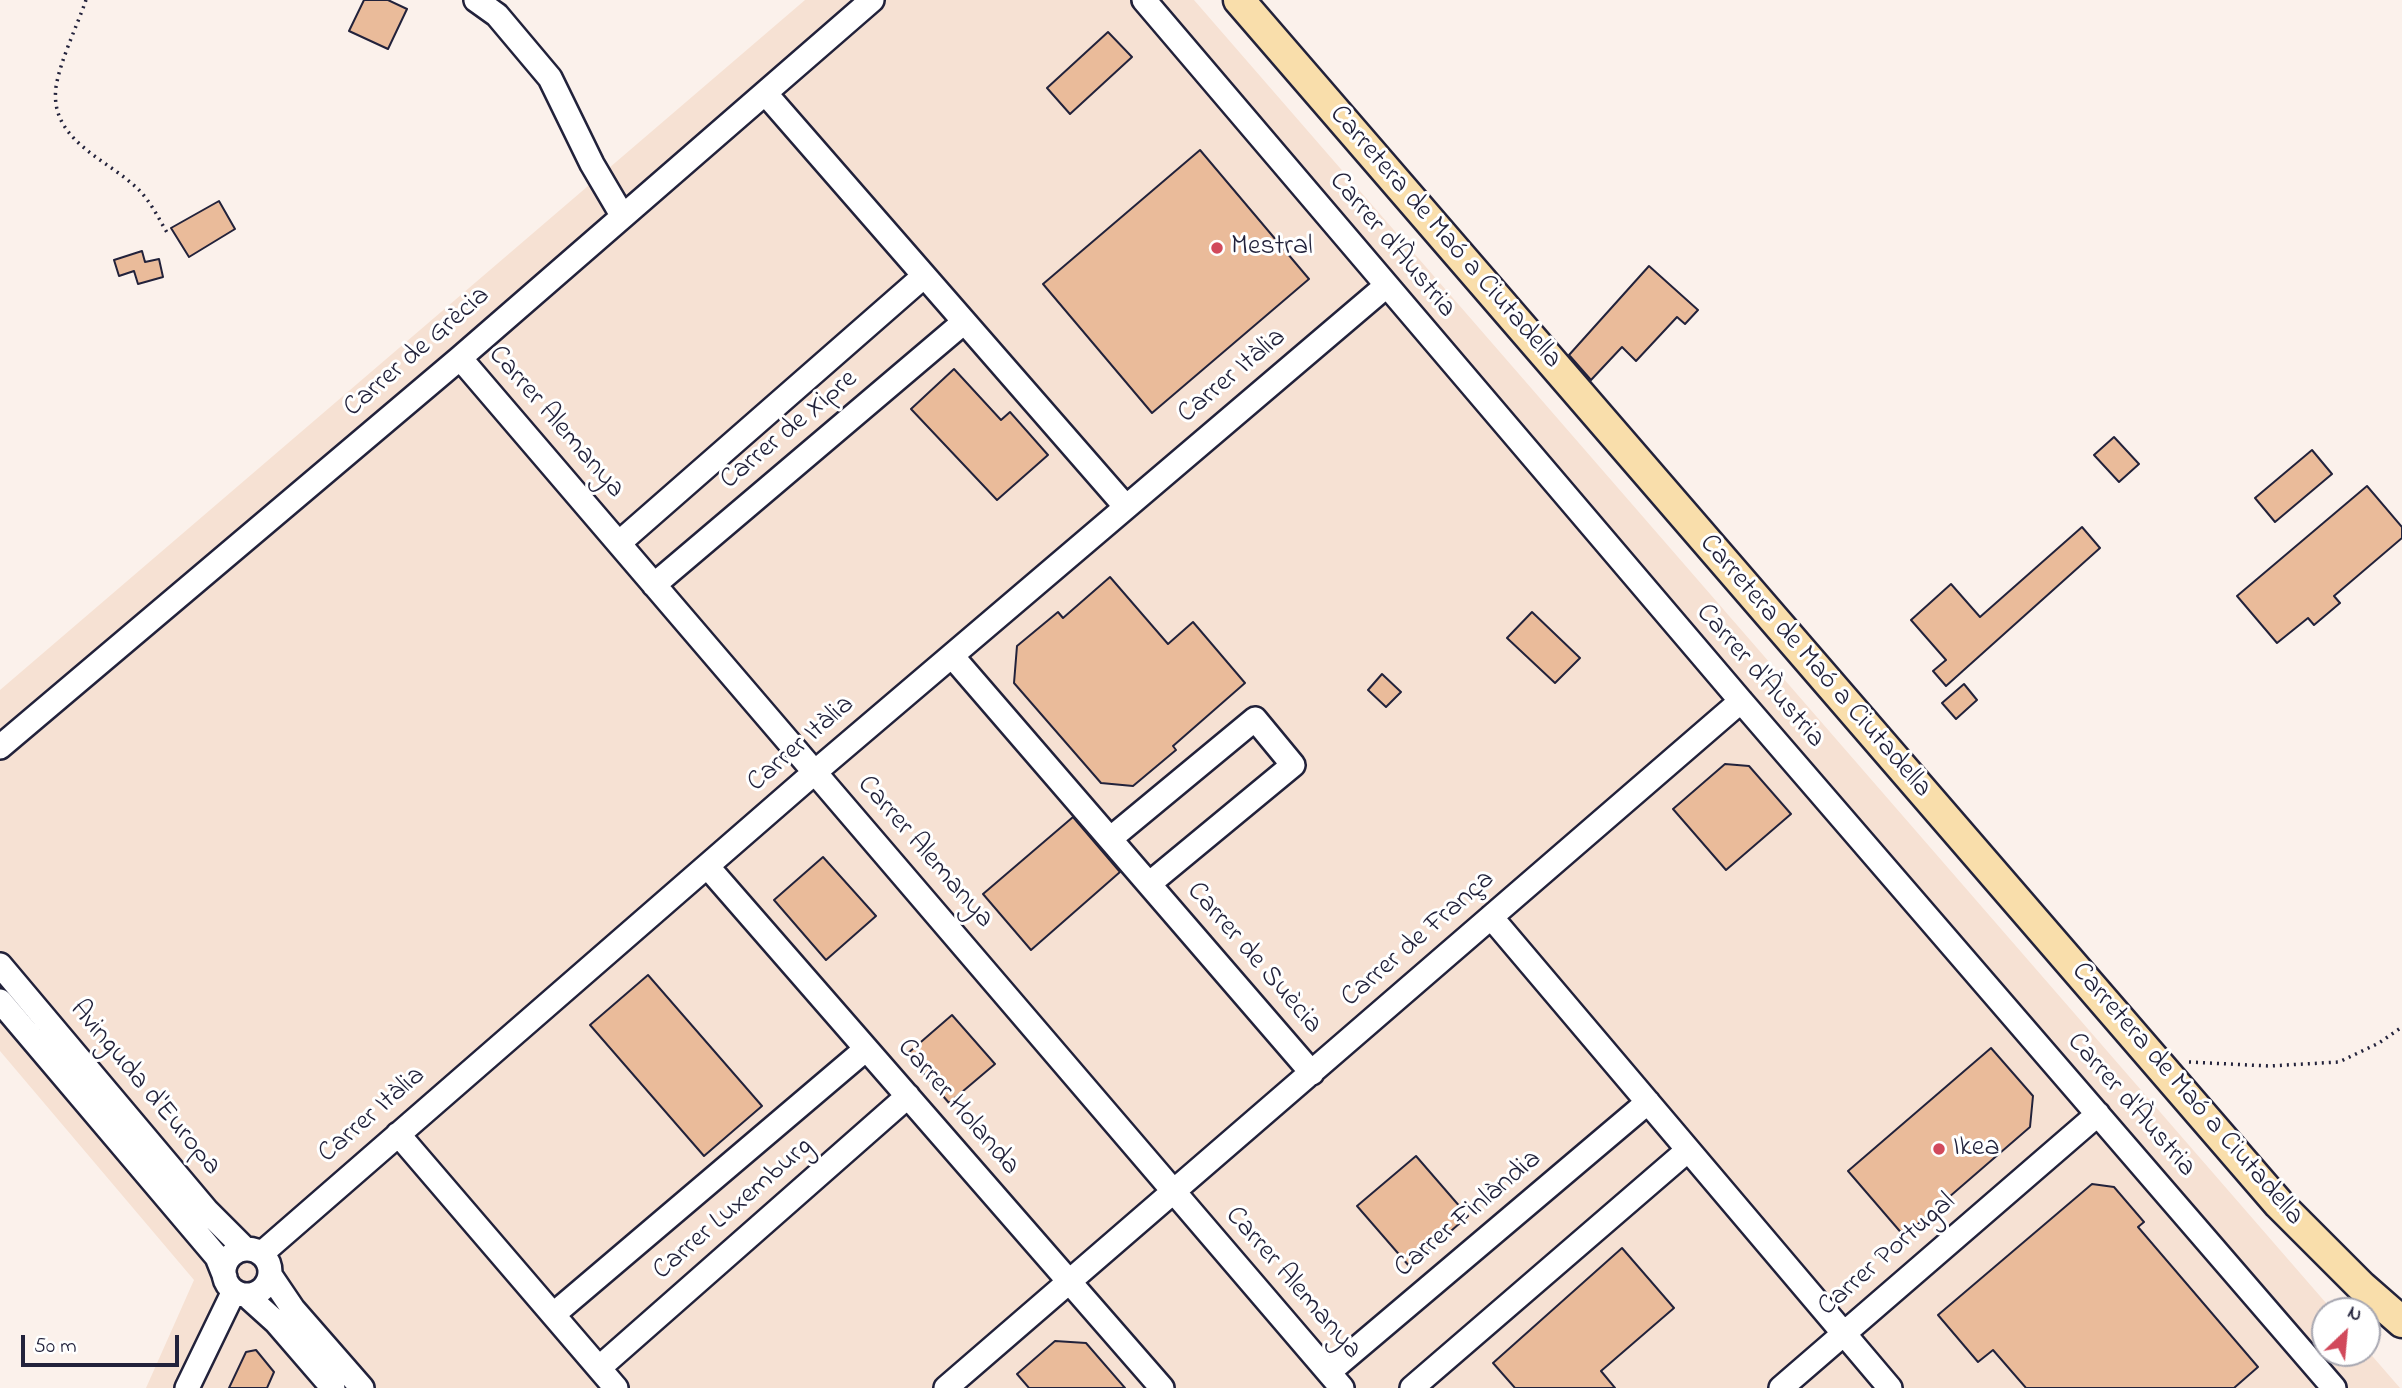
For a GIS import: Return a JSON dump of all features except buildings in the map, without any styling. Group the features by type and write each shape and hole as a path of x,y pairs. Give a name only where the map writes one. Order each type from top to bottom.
{"main road":[{"name":"Carretera de Maó a Ciutadella","path":"1239,0 2153,1061 2279,1204 2399,1321"}],"street":[{"path":"476,0 497,15 550,78 592,164 622,215"},
{"name":"Carrer de Grècia","path":"0,747 460,358 872,0"},
{"name":"Carrer d'Àustria","path":"1144,0 1741,701 2334,1388"},
{"path":"765,93 1126,508"},
{"name":"Carrer de Xipre","path":"619,543 924,276"},
{"name":"Carrer Itàlia","path":"253,1251 398,1134 815,772 1386,286"},
{"name":"Carrer de Xipre","path":"654,585 964,322"},
{"name":"Carrer Alemanya","path":"460,358 1335,1380"},
{"name":"Carrer de Suècia","path":"952,656 1312,1073"},
{"name":"Carrer de França","path":"946,1388 1741,701"},
{"name":"Carrer de Suècia","path":"1110,839 1255,719 1293,765 1149,884"},
{"name":"Carrer Holanda","path":"707,866 1162,1388"},
{"path":"1491,917 1890,1388"},
{"name":"Avinguda d'Europa","path":"0,965 207,1211 268,1263 270,1276 293,1309 362,1388"},
{"name":"Avinguda d'Europa","path":"0,1001 217,1257 235,1288 276,1322 333,1388"},
{"name":"Carrer Luxemburg","path":"554,1314 866,1049"},
{"name":"Carrer Luxemburg","path":"599,1368 908,1096"},
{"name":"Carrer Finlàndia","path":"1335,1380 1648,1102"},
{"name":"Carrer Portugal","path":"1781,1388 2098,1114"},
{"path":"398,1134 616,1388"},
{"path":"1412,1388 1688,1150"},
{"path":"187,1388 235,1288 228,1259 253,1251"},
{"path":"235,1288 259,1292 270,1276"}],"path":[{"path":"86,0 56,88 60,119 75,144 105,161 141,192 169,236"},
{"path":"2153,1061 2269,1066 2339,1062 2379,1043 2402,1027"}],"shaded area":[{"path":"805,0 1194,0 2321,1297 2311,1297 2311,1367 2381,1366 2400,1388 146,1388 194,1280 0,1051 0,690"}],"place":[{"name":"Mestral","path":"1217,248"},
{"name":"Ikea","path":"1939,1149"}]}
